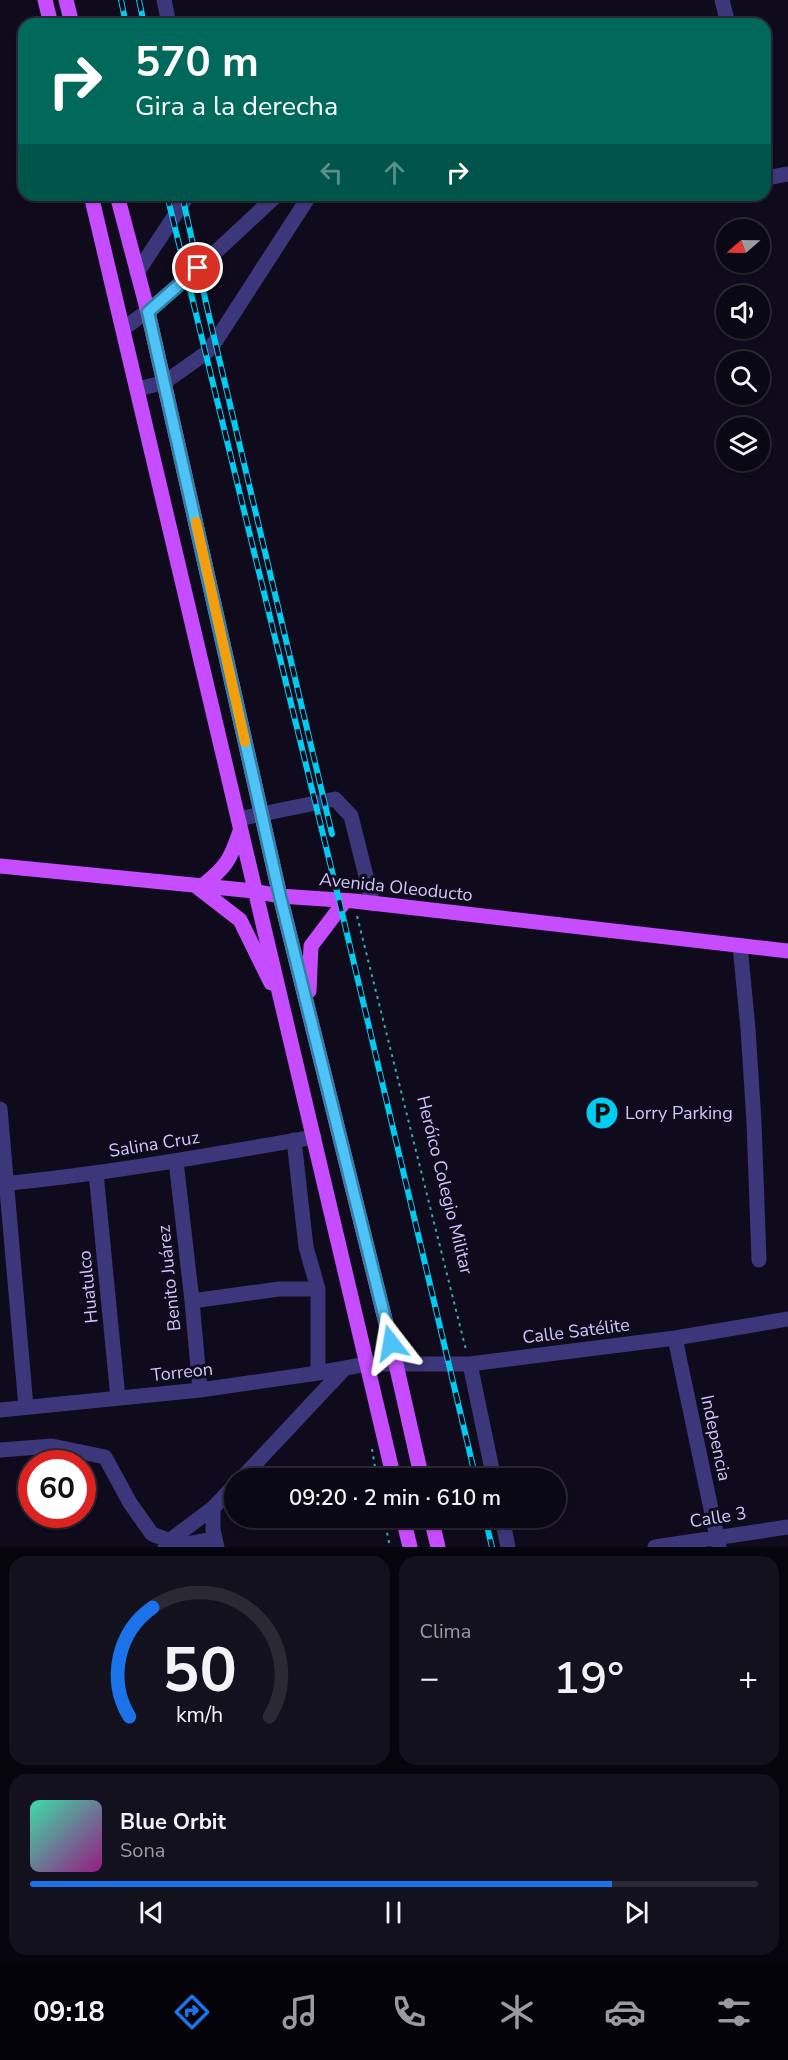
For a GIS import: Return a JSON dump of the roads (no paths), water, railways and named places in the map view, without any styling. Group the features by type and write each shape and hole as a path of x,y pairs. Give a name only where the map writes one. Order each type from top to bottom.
{"main road":[{"path":"45,0 50,18"},
{"path":"66,0 70,18"},
{"path":"92,201 391,1468"},
{"path":"119,201 165,382 280,896 396,1364 420,1468"},
{"path":"239,825 231,858 222,871 199,886 240,921 285,1014"},
{"name":"Avenida Oleoducto","path":"0,866 254,891 280,896 373,903 788,951"},
{"path":"308,1010 311,946 350,901"},
{"path":"301,1081 324,1076"},
{"path":"405,1528 410,1547"},
{"path":"433,1528 438,1547"}],"street":[{"path":"164,0 168,18"},
{"path":"722,0 726,18"},
{"path":"771,177 788,174"},
{"path":"137,273 184,201"},
{"path":"123,329 148,312 270,201"},
{"path":"138,389 165,382 206,353 306,201"},
{"path":"239,825 261,814 335,799 351,816 373,903"},
{"path":"740,945 754,1122 759,1260"},
{"path":"0,1109 3,1184 27,1407"},
{"name":"Salina Cruz","path":"3,1184 176,1161 314,1137"},
{"path":"294,1140 306,1247 318,1289 318,1373"},
{"name":"Benito Juárez","path":"176,1161 200,1390"},
{"name":"Huatulco","path":"96,1173 118,1398"},
{"path":"192,1301 279,1289 318,1289"},
{"name":"Calle Satélite","path":"367,1364 470,1364 675,1338 788,1319"},
{"name":"Indepencia","path":"675,1338 718,1542"},
{"name":"Torreon","path":"0,1410 200,1390 367,1364"},
{"path":"470,1364 492,1468"},
{"path":"251,1468 345,1368"},
{"path":"0,1450 52,1446 105,1457 130,1503 152,1534 167,1544 216,1543 213,1508"},
{"path":"167,1544 213,1508 224,1496"},
{"name":"Calle 3","path":"655,1547 718,1542 788,1527"},
{"path":"504,1528 508,1547"}],"railway":[{"path":"121,0 125,18"},
{"path":"139,0 143,18"},
{"path":"168,201 339,900 473,1468"},
{"path":"183,201 332,834"},
{"path":"487,1528 492,1547"}],"place":[{"name":"Lorry Parking","path":"602,1113"}]}
